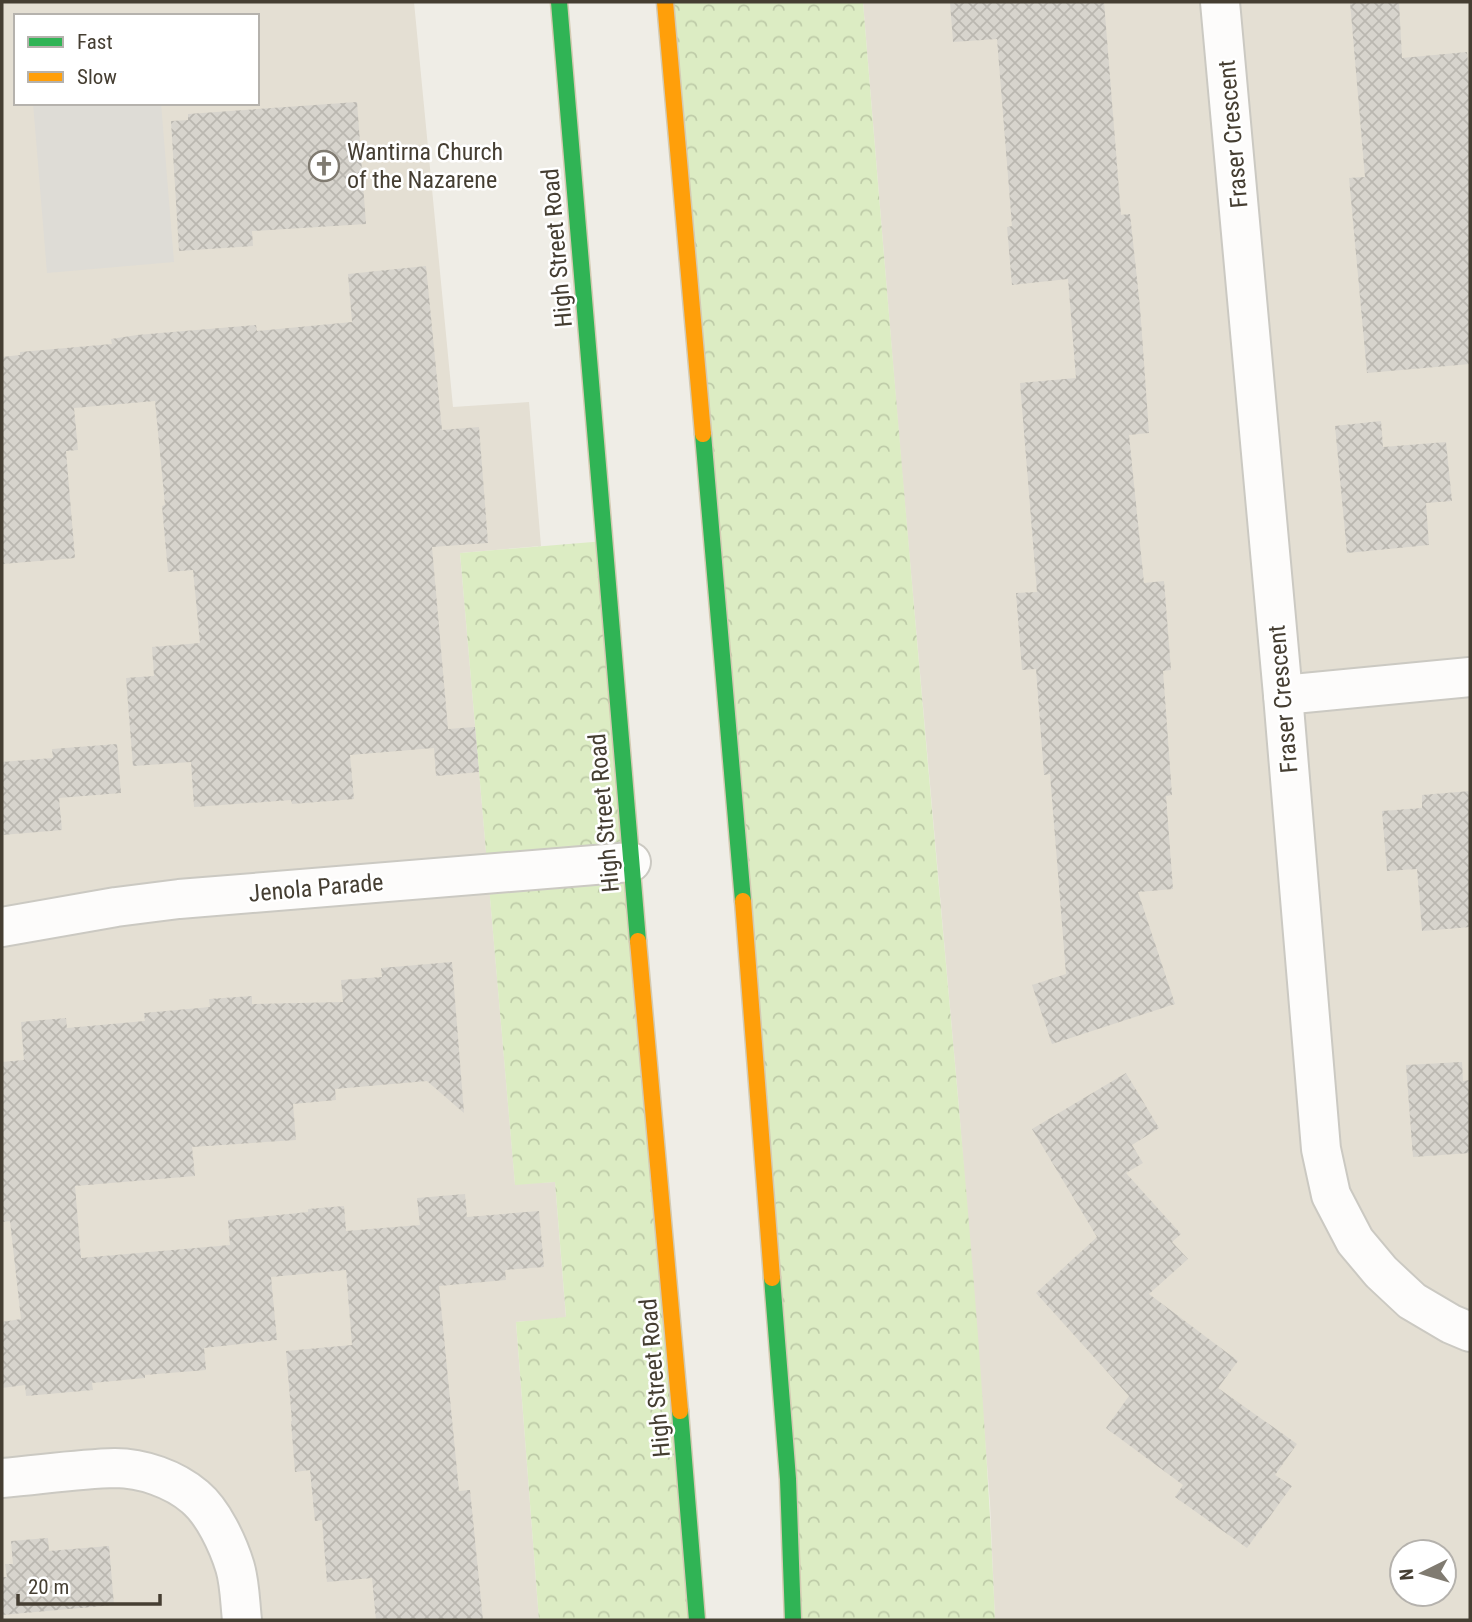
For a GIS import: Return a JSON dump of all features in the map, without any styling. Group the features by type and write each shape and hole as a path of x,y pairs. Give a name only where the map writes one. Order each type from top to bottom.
{"main road":[{"name":"High Street Road","path":"559,2 631,862 687,1486 696,1620"},
{"path":"665,2 742,888 788,1479 793,1620"}],"street":[{"name":"Fraser Crescent","path":"1220,2 1321,1149 1331,1195 1355,1241 1381,1272 1412,1301 1470,1332"},
{"path":"1283,695 1470,677"},
{"name":"Jenola Parade","path":"2,927 179,899 631,862"},
{"path":"2,1478 116,1468 160,1477 180,1487 196,1497 220,1530 235,1568 242,1620"}],"shaded area":[{"path":"2,2 414,2 453,407 529,402 541,546 460,553 515,1184 555,1182 566,1318 516,1322 539,1620 2,1620"},
{"path":"863,2 1470,2 1470,1620 995,1620 990,1503 959,1108"},
{"path":"33,105 161,105 174,262 47,273"}],"green space":[{"path":"665,2 863,2 974,1286 995,1620 793,1620"},
{"path":"605,541 697,1620 539,1620 516,1322 566,1317 555,1182 515,1185 460,553"}],"building":[{"path":"950,2 1104,2 1121,215 1130,214 1140,307 1149,433 1129,435 1144,583 1164,581 1171,670 1163,671 1172,795 1166,796 1173,889 1138,892 1175,1004 1052,1044 1032,985 1066,974 1050,774 1044,775 1036,669 1022,670 1016,593 1037,592 1020,383 1076,378 1068,279 1012,285 1007,227 1012,226 997,39 953,42"},
{"path":"1350,2 1399,2 1402,58 1467,52 1470,85 1470,364 1367,373 1349,178 1365,177"},
{"path":"357,102 366,224 252,231 253,246 179,251 171,121 188,120 188,114"},
{"path":"426,266 442,430 479,427 488,543 432,547 448,729 475,727 479,772 436,776 434,748 350,755 354,799 292,804 291,800 194,807 191,762 133,766 126,678 154,676 152,647 200,643 193,570 168,572 155,401 74,408 78,450 66,451 75,558 2,564 2,357 20,355 20,352 112,344 111,339 137,335 256,325 257,331 352,322 348,274"},
{"path":"1381,421 1383,447 1446,442 1452,501 1426,503 1429,545 1347,553 1335,426"},
{"path":"117,744 121,793 59,798 62,830 2,835 2,762 53,758 52,749"},
{"path":"1470,791 1470,927 1422,931 1417,869 1387,871 1382,811 1422,808 1422,795"},
{"path":"452,962 464,1113 427,1081 335,1089 336,1100 293,1104 296,1140 192,1147 195,1176 75,1186 81,1258 230,1245 228,1220 308,1212 308,1209 344,1206 346,1231 420,1225 417,1198 465,1194 467,1217 539,1211 544,1267 505,1270 506,1280 439,1286 459,1491 470,1490 483,1620 376,1620 372,1578 327,1582 322,1520 315,1521 310,1470 295,1472 286,1351 352,1345 346,1270 271,1277 277,1340 204,1348 206,1370 145,1375 145,1378 92,1383 93,1390 26,1396 25,1385 2,1388 2,1322 21,1319 10,1221 2,1222 2,1062 24,1060 21,1022 66,1018 67,1028 145,1021 144,1013 210,1007 209,999 252,996 252,1004 343,1002 341,980 382,977 381,968"},
{"path":"1462,1062 1463,1081 1470,1080 1470,1153 1413,1157 1406,1065"},
{"path":"1126,1073 1159,1128 1132,1145 1143,1163 1126,1173 1181,1234 1172,1242 1188,1259 1149,1294 1238,1361 1218,1388 1297,1444 1275,1475 1292,1486 1247,1548 1175,1497 1183,1485 1106,1428 1129,1396 1036,1293 1097,1237 1032,1129"},
{"path":"48,1538 49,1551 109,1546 114,1605 2,1615 2,1577 7,1577 5,1564 13,1564 11,1541"}],"traffic: fast":[{"path":"559,2 638,941"},
{"path":"703,434 743,901"},
{"path":"772,1278 788,1479 793,1620"},
{"path":"680,1411 697,1620"}],"traffic: slow":[{"path":"665,2 703,434"},
{"path":"743,901 772,1278"},
{"path":"638,941 680,1411"}],"place":[{"name":"Wantirna Church of the Nazarene","path":"324,166"}]}
